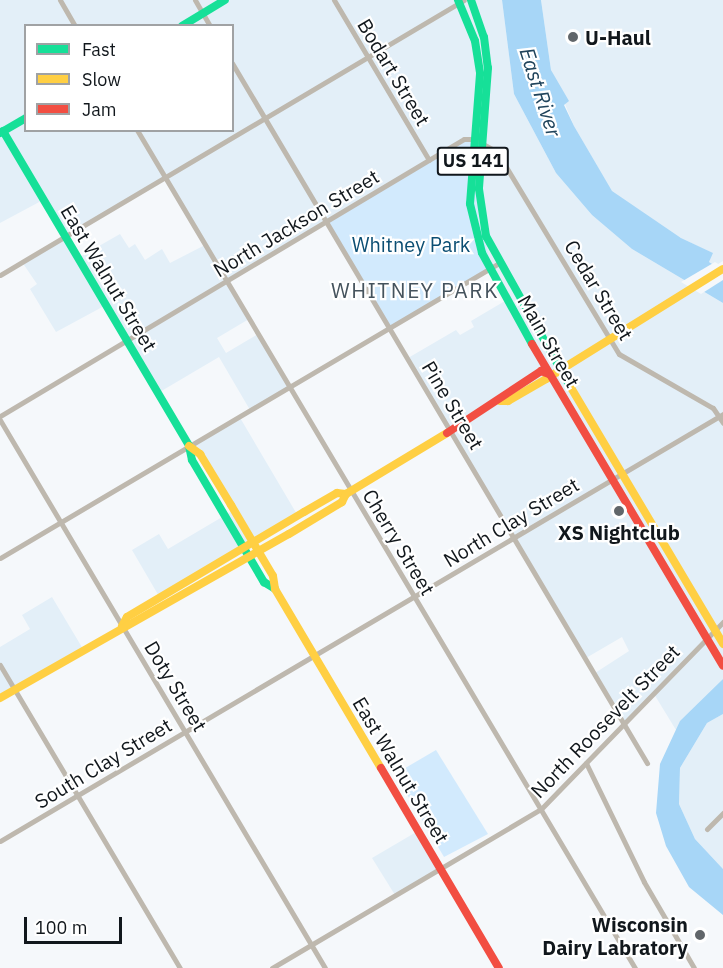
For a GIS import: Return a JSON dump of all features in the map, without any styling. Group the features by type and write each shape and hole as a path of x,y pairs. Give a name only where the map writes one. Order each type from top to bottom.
{"main road":[{"path":"185,24 225,0"},
{"name":"Main Street","path":"471,0 484,37 488,68 481,141 470,204 476,237 489,269 549,374 723,666"},
{"name":"Main Street","path":"461,1 478,54 481,141 480,201 486,236 559,368 723,644"},
{"path":"1,130 24,119"},
{"name":"East Walnut Street","path":"1,130 189,446 192,460 264,582 275,589"},
{"path":"122,626 127,617 253,542 337,493 348,492 500,401 504,393 541,371 549,374 723,269"},
{"name":"East Walnut Street","path":"189,446 200,454 259,552 273,576 275,589 500,968"},
{"path":"0,698 122,626 132,625 259,552 342,502 348,492"}],"street":[{"path":"60,0 74,24"},
{"path":"195,0 209,24"},
{"name":"Bodart Street","path":"334,0 429,160"},
{"path":"0,274 461,1"},
{"name":"Pine Street","path":"234,66 647,763"},
{"name":"Cherry Street","path":"138,132 290,387 348,492 414,596 635,968"},
{"name":"North Jackson Street","path":"0,418 464,139 481,141"},
{"name":"Cedar Street","path":"481,141 497,152 619,354 713,408 721,415 723,423"},
{"path":"0,558 499,263"},
{"name":"North Clay Street","path":"314,656 721,415"},
{"name":"Doty Street","path":"0,418 325,968"},
{"name":"North Roosevelt Street","path":"272,968 540,809 723,622"},
{"name":"South Clay Street","path":"0,841 314,656"},
{"path":"0,665 180,968"},
{"path":"586,763 644,882 694,968"},
{"path":"707,829 723,813"}],"shaded area":[{"path":"0,0 502,0 514,94 556,173 592,215 632,249 723,303 723,679 676,730 654,694 625,723 595,673 629,651 622,637 586,658 408,358 456,330 460,335 474,327 471,321 510,298 492,267 482,236 477,189 464,139 228,282 249,319 217,338 226,353 258,334 290,387 250,410 219,357 158,393 106,305 56,332 30,289 37,284 22,262 64,236 43,200 0,223","holes":["165,177 205,245 170,263 162,249 145,260 135,244 129,248 120,234 78,258 65,236"]},
{"path":"541,0 723,0 723,261 715,266 709,262 712,253 681,238 612,192 574,126 551,70"},
{"path":"239,416 298,516 160,598 132,550 159,534 168,549 234,510 200,454 189,446"},
{"path":"52,597 83,649 0,698 0,647 30,629 22,615"},
{"path":"723,714 723,869 695,839 679,804 680,768 707,723"},
{"path":"418,831 440,869 395,895 372,858"}],"green space":[{"name":"Whitney Park","path":"464,139 474,139 479,220 492,267 390,328 327,223"},
{"path":"436,750 488,834 444,857 395,774"}],"water":[{"name":"East River","path":"502,0 541,0 551,70 569,101 564,105 612,191 681,238 713,253 709,262 723,271 723,303 632,249 592,215 556,173 514,94"},
{"path":"723,679 723,714 707,723 680,768 679,804 695,839 723,869 723,915 689,887 666,846 656,813 660,764 680,721"}],"pier":[{"path":"715,262 723,267 723,280 701,294 681,282"}],"traffic: fast":[{"path":"185,24 225,0"},
{"path":"458,0 475,41 480,74 470,204 482,253 532,344"},
{"path":"471,0 484,37 488,68 479,189 486,236 570,386"},
{"path":"0,133 24,119"},
{"path":"3,131 189,446 192,460 264,582 275,589"}],"traffic: slow":[{"path":"500,401 508,401 546,379 723,269"},
{"path":"570,386 723,644"},
{"path":"0,698 289,534 342,502 346,494 447,433"},
{"path":"189,446 200,454 231,505 273,576 275,589 381,768"},
{"path":"122,626 127,617 304,512 337,493 346,494"}],"traffic: jam":[{"path":"532,344 723,666"},
{"path":"447,433 541,371 549,374"},
{"path":"381,768 499,968"}],"place":[{"name":"U-Haul","path":"573,37"},
{"name":"XS Nightclub","path":"619,511"},
{"name":"Wisconsin Dairy Labratory","path":"700,935"}],"district":[{"name":"WHITNEY PARK","path":"415,290"}]}
